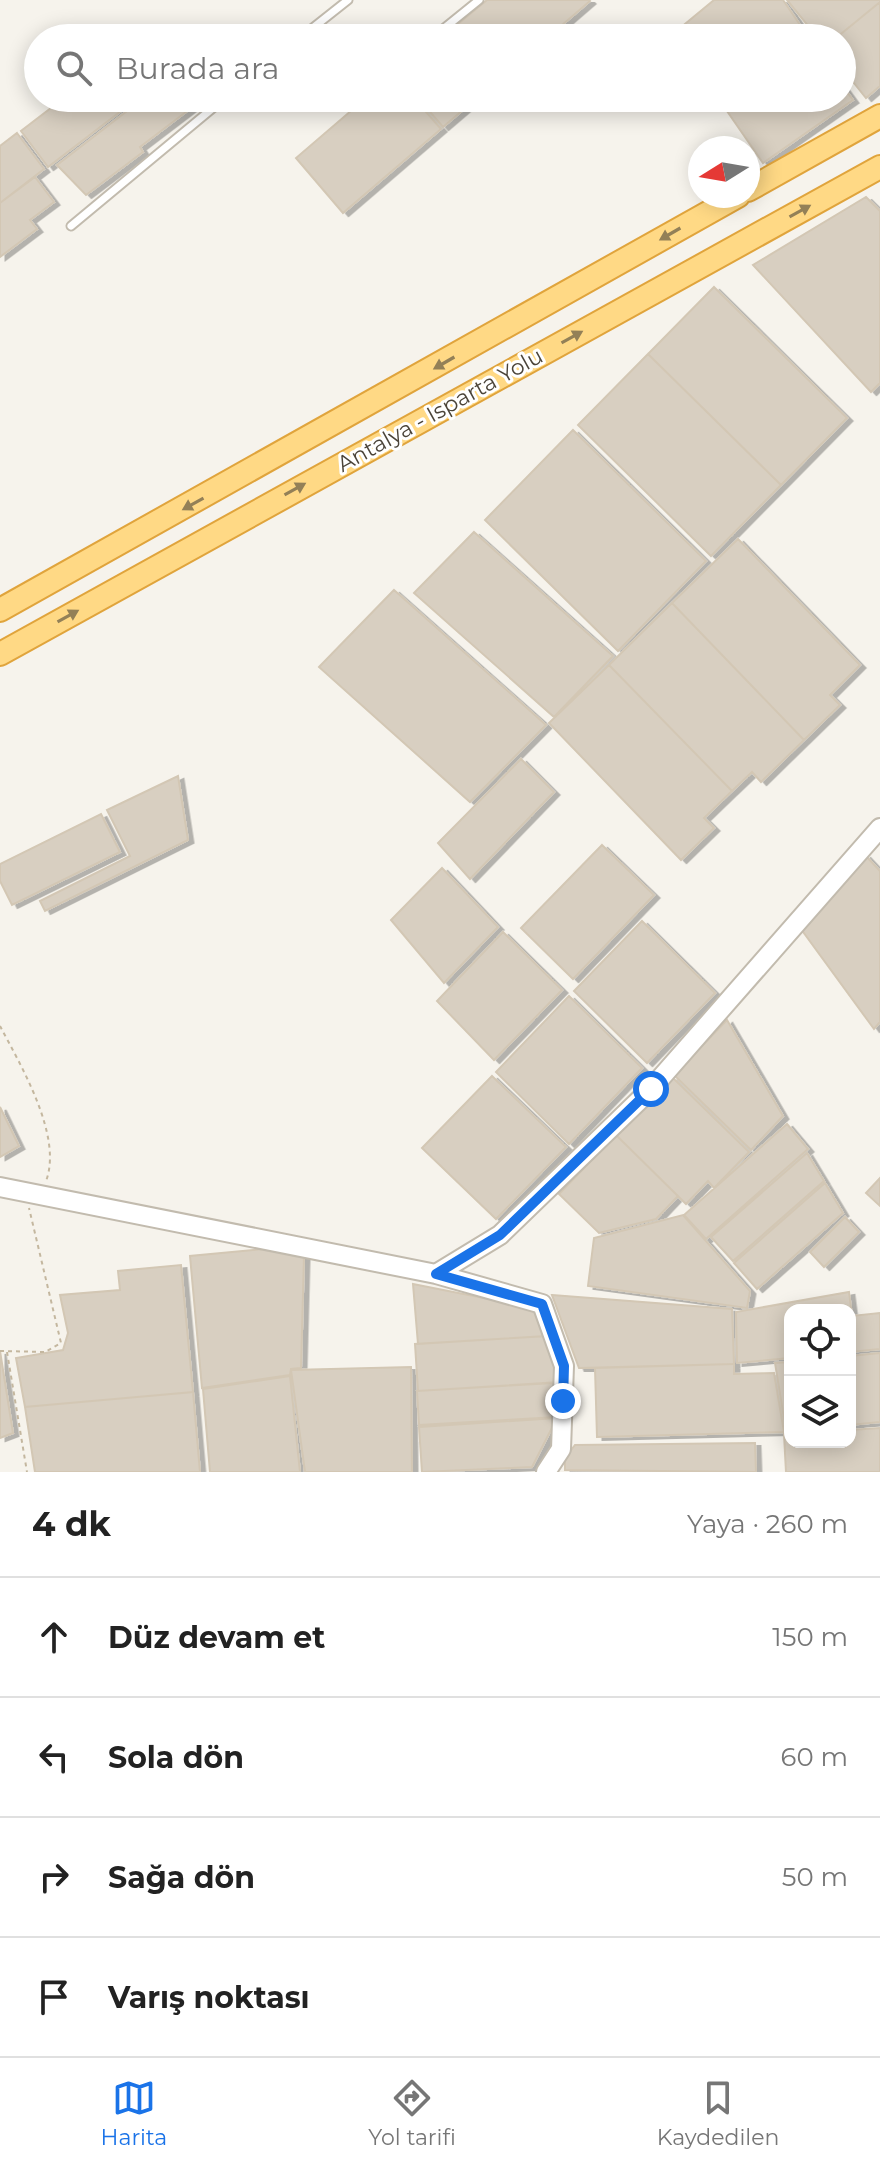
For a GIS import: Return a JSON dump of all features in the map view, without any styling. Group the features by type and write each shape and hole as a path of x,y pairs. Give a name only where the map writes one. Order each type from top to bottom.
{"highway":[{"path":"760,183 880,116"},
{"name":"Antalya - Isparta Yolu","path":"0,654 880,167"},
{"name":"Antalya - Isparta Yolu","path":"0,610 717,208"}],"street":[{"path":"436,1274 500,1235 651,1089 880,828"},
{"path":"0,1187 436,1274 542,1304 564,1366 561,1449 546,1472"}],"lane":[{"path":"318,24 348,0"},
{"path":"464,0 470,8"},
{"path":"450,24 479,0"},
{"path":"71,226 208,112"}],"path":[{"path":"0,1026 48,1132 53,1161 33,1193 61,1343 45,1352 0,1351"},
{"path":"7,1351 27,1472"}],"building":[{"path":"487,0 590,1 563,24 458,24"},
{"path":"714,0 783,0 799,24 685,24"},
{"path":"787,0 880,0 853,24 807,24"},
{"path":"880,2 880,86 866,98 856,86 856,24 853,24"},
{"path":"46,112 120,112 48,167 21,131"},
{"path":"126,112 186,112 140,147 143,152 86,195 57,165"},
{"path":"350,112 426,112 441,129 343,213 296,158"},
{"path":"430,112 461,112 443,127"},
{"path":"728,112 836,112 763,163 760,159 760,136 744,136"},
{"path":"17,133 44,169 0,203 0,146"},
{"path":"35,177 54,202 30,220 37,229 0,257 0,203"},
{"path":"866,197 880,211 880,383 871,392 753,265"},
{"path":"714,287 847,418 781,485 648,354"},
{"path":"648,354 781,485 711,556 578,425"},
{"path":"573,430 706,561 618,651 485,520"},
{"path":"474,532 613,656 554,717 414,593"},
{"path":"738,539 860,665 830,695 840,705 804,740 672,603"},
{"path":"394,590 546,725 470,802 319,667"},
{"path":"672,603 804,740 761,782 752,772 732,791 609,665"},
{"path":"609,665 732,791 704,818 714,828 681,860 549,723"},
{"path":"521,759 554,792 470,879 438,843"},
{"path":"178,776 188,840 45,911 40,901 130,856 107,810"},
{"path":"101,814 120,852 12,905 0,881 0,864"},
{"path":"602,845 654,895 573,979 521,928"},
{"path":"865,855 880,871 880,1022 874,1029 801,929"},
{"path":"442,868 498,927 444,983 391,920"},
{"path":"642,921 715,993 647,1063 574,991"},
{"path":"503,932 562,990 494,1060 437,1001"},
{"path":"569,996 642,1068 569,1144 496,1072"},
{"path":"727,1020 783,1116 751,1150 674,1075"},
{"path":"492,1076 566,1147 496,1219 422,1148"},
{"path":"672,1077 749,1152 714,1188 708,1181 686,1204 616,1135"},
{"path":"0,1107 19,1146 0,1157"},
{"path":"787,1124 808,1149 706,1239 684,1215"},
{"path":"616,1135 678,1196 656,1219 599,1233 559,1194"},
{"path":"807,1153 824,1181 733,1261 711,1237"},
{"path":"880,1178 880,1206 866,1193"},
{"path":"825,1183 843,1213 757,1289 734,1263"},
{"path":"683,1215 750,1291 747,1308 588,1286 594,1238"},
{"path":"845,1217 859,1232 824,1267 810,1252"},
{"path":"263,1249 304,1256 301,1368 291,1369 290,1375 202,1388 190,1256"},
{"path":"181,1265 193,1392 25,1407 16,1358 63,1350 68,1333 60,1295 120,1290 118,1271"},
{"path":"413,1284 534,1308 547,1336 418,1344"},
{"path":"849,1292 850,1304 784,1304 784,1359 737,1363 736,1312"},
{"path":"552,1295 732,1309 734,1364 579,1368"},
{"path":"880,1313 880,1349 856,1351 856,1316"},
{"path":"547,1336 560,1382 418,1391 415,1344"},
{"path":"0,1351 13,1433 0,1438"},
{"path":"880,1353 880,1422 856,1424 856,1355"},
{"path":"784,1362 784,1419 775,1363"},
{"path":"734,1364 734,1374 774,1373 784,1432 597,1437 595,1368"},
{"path":"411,1367 412,1472 305,1472 291,1370"},
{"path":"290,1376 300,1472 210,1472 203,1389"},
{"path":"554,1383 557,1417 419,1425 417,1391"},
{"path":"193,1392 200,1472 35,1472 25,1407"},
{"path":"557,1418 532,1467 422,1472 419,1427"},
{"path":"880,1428 880,1472 786,1472 785,1448 856,1448 856,1430"},
{"path":"755,1443 756,1472 565,1470 565,1458 575,1445"}],"route":[{"path":"563,1401 564,1366 542,1304 436,1274 500,1235 651,1089"}]}
